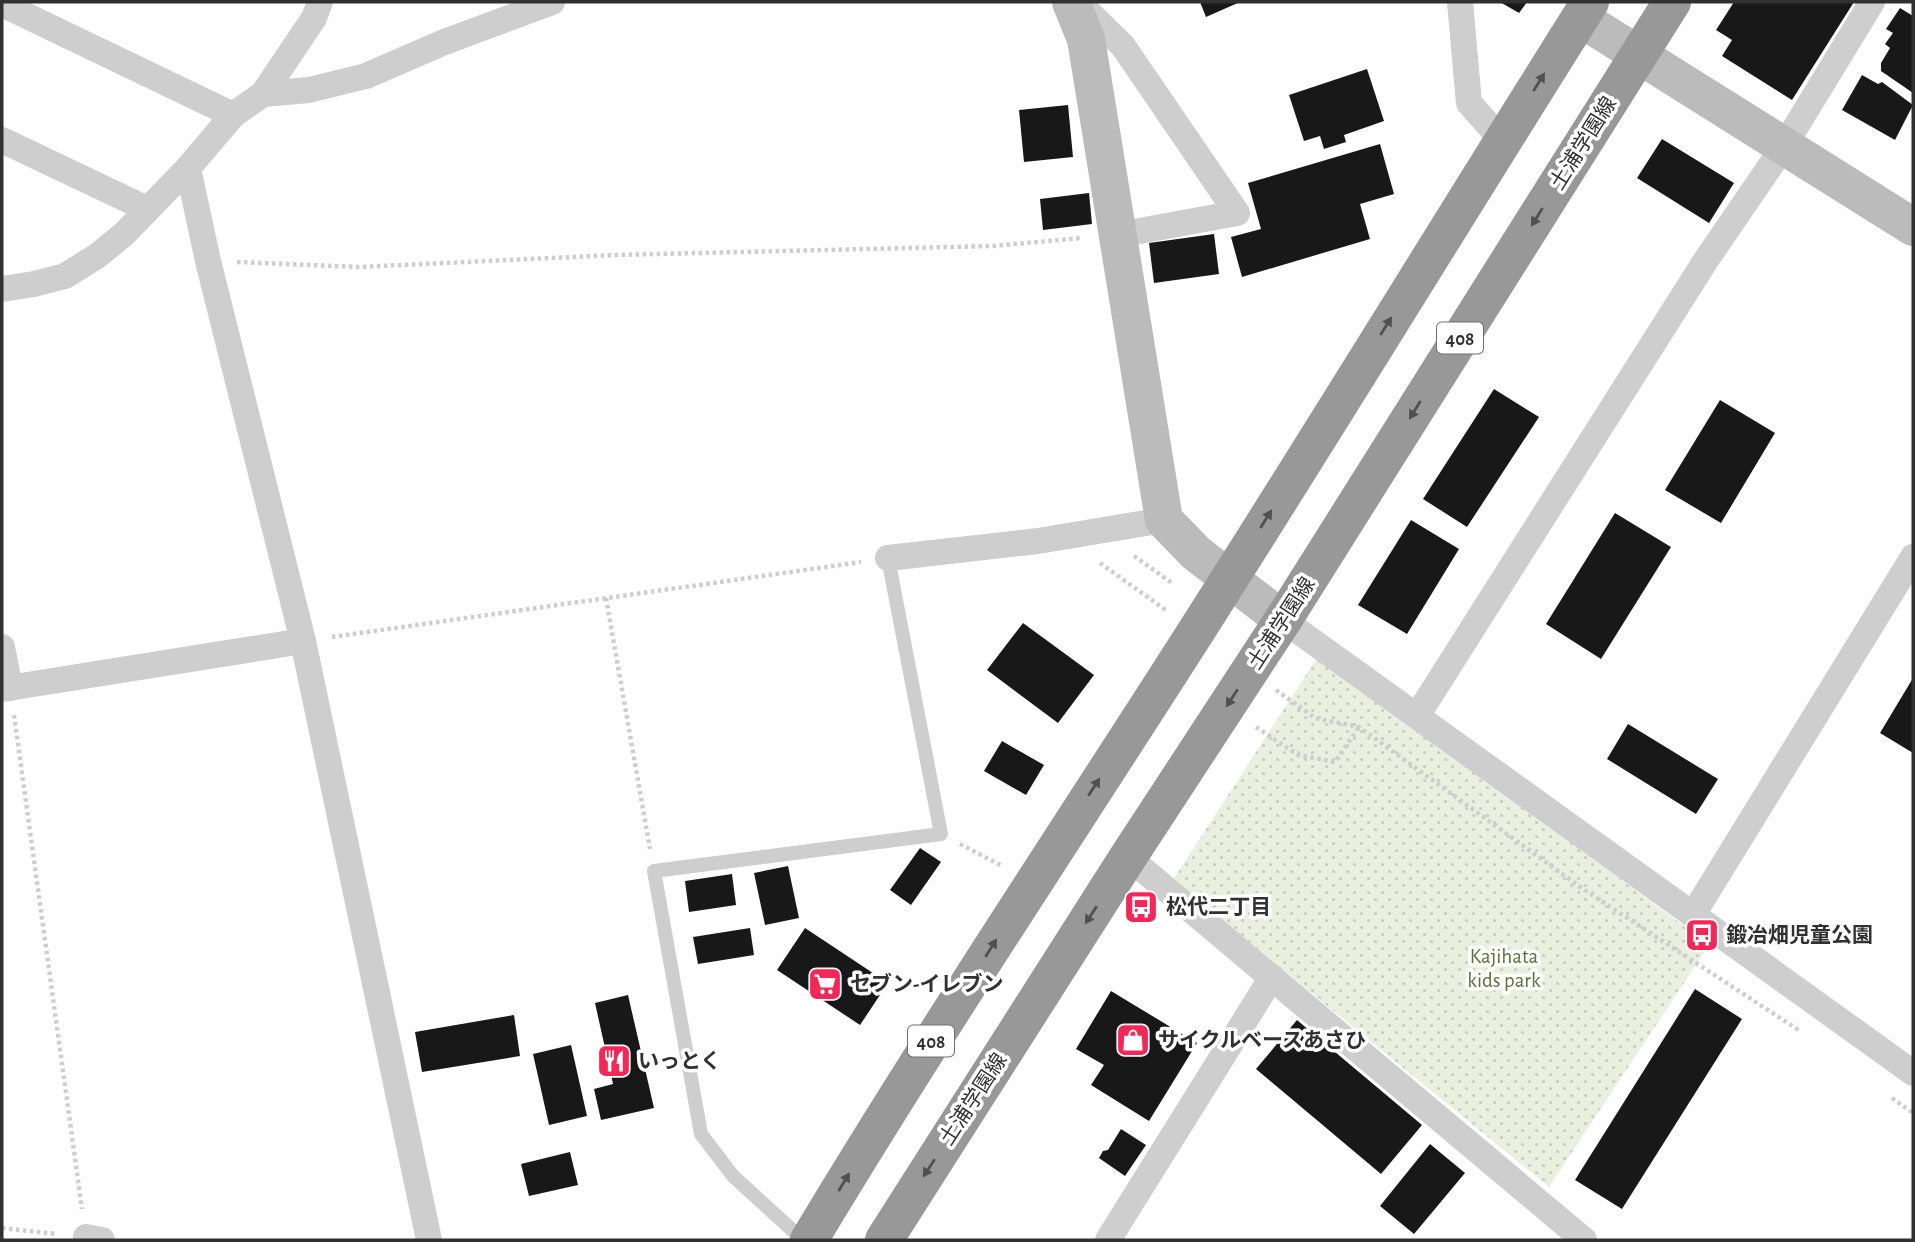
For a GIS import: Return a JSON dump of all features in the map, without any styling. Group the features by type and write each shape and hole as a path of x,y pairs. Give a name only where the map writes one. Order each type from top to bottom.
{"highway":[{"name":"土浦学園線","path":"884,1240 1283,620 1672,2"},
{"name":"408","path":"809,1240 859,1155 1056,844 1230,577 1585,10"}],"street":[{"path":"2,289 65,276 97,257 124,234 188,168 233,115 263,94 314,18 320,2"},
{"path":"263,94 309,90 366,76 442,43 552,2"},
{"path":"1071,2 1086,39 1164,520 1196,553 1283,620 1913,1073"},
{"path":"1078,2 1124,46 1237,213 1118,235"},
{"path":"1460,2 1469,103 1502,140"},
{"path":"1417,716 1706,260 1784,145 1872,2"},
{"path":"2,4 233,115"},
{"path":"1585,10 1638,56 1913,227"},
{"path":"2,140 147,209"},
{"path":"188,168 208,261 303,641 429,1240"},
{"path":"888,558 1038,541 1164,520"},
{"path":"1694,913 1913,557"},
{"path":"2,646 6,689 303,641"},
{"path":"1128,857 1584,1240"},
{"path":"1110,1239 1272,977"}],"lane":[{"path":"803,1240 733,1176 701,1134 654,871 941,834 888,558"}],"path":[{"path":"208,261 359,267 615,255 992,246 1118,235"},
{"path":"1131,554 1174,584"},
{"path":"303,641 888,558"},
{"path":"1100,563 1110,560"},
{"path":"606,598 654,871"},
{"path":"2,1228 91,1239 6,689"},
{"path":"1315,718 1359,727 1583,889 1809,1037"},
{"path":"1256,727 1298,755 1335,762 1359,727"},
{"path":"941,834 1002,866"},
{"path":"1882,1091 1913,1113"}],"green space":[{"name":"Kajihata kids park","path":"1317,658 1479,773 1709,945 1549,1187 1173,880"}],"building":[{"path":"1200,2 1240,2 1206,17"},
{"path":"1500,2 1527,2 1519,13"},
{"path":"1734,2 1854,2 1792,100 1722,56 1732,40 1716,30"},
{"path":"1900,8 1913,16 1913,93 1881,71 1881,63 1890,48 1885,44 1893,33 1886,29"},
{"path":"1367,69 1384,121 1344,135 1346,142 1324,149 1320,136 1304,141 1289,95"},
{"path":"1862,75 1878,84 1882,82 1913,105 1895,140 1842,110"},
{"path":"1068,105 1073,157 1024,162 1019,110"},
{"path":"1662,139 1734,183 1709,223 1637,178"},
{"path":"1380,144 1394,194 1360,204 1370,239 1242,277 1231,237 1261,229 1248,183"},
{"path":"1089,193 1092,224 1043,230 1040,199"},
{"path":"1214,234 1219,274 1154,283 1149,243"},
{"path":"1494,389 1539,417 1467,527 1423,499"},
{"path":"1720,400 1775,433 1721,523 1665,490"},
{"path":"1615,513 1671,547 1601,659 1546,624"},
{"path":"1411,520 1459,549 1407,634 1358,605"},
{"path":"1023,623 1094,675 1058,723 987,670"},
{"path":"1913,678 1913,753 1880,733"},
{"path":"1628,724 1718,779 1696,814 1607,759"},
{"path":"1002,741 1044,765 1026,795 984,771"},
{"path":"920,848 941,862 911,905 890,890"},
{"path":"788,866 799,918 765,925 754,873"},
{"path":"732,874 736,905 689,912 685,881"},
{"path":"750,928 754,955 698,964 693,937"},
{"path":"805,928 888,983 860,1025 777,970"},
{"path":"1695,989 1742,1019 1622,1209 1575,1180"},
{"path":"1111,991 1197,1043 1149,1121 1091,1085 1104,1065 1076,1049"},
{"path":"628,995 654,1108 601,1120 594,1089 613,1084 595,1003"},
{"path":"514,1015 520,1056 422,1072 415,1032"},
{"path":"1297,1020 1422,1125 1381,1174 1256,1069"},
{"path":"571,1045 587,1116 549,1125 533,1054"},
{"path":"1121,1129 1146,1145 1125,1176 1099,1158 1103,1151 1108,1150"},
{"path":"1430,1144 1465,1173 1414,1234 1380,1206"},
{"path":"570,1152 578,1185 529,1196 521,1164"}],"place":[{"name":"松代二丁目","path":"1141,907"},
{"name":"鍛冶畑児童公園","path":"1702,935"},
{"name":"セブン-イレブン","path":"825,984"},
{"name":"サイクルベースあさひ","path":"1133,1040"},
{"name":"いっとく","path":"614,1061"}]}
